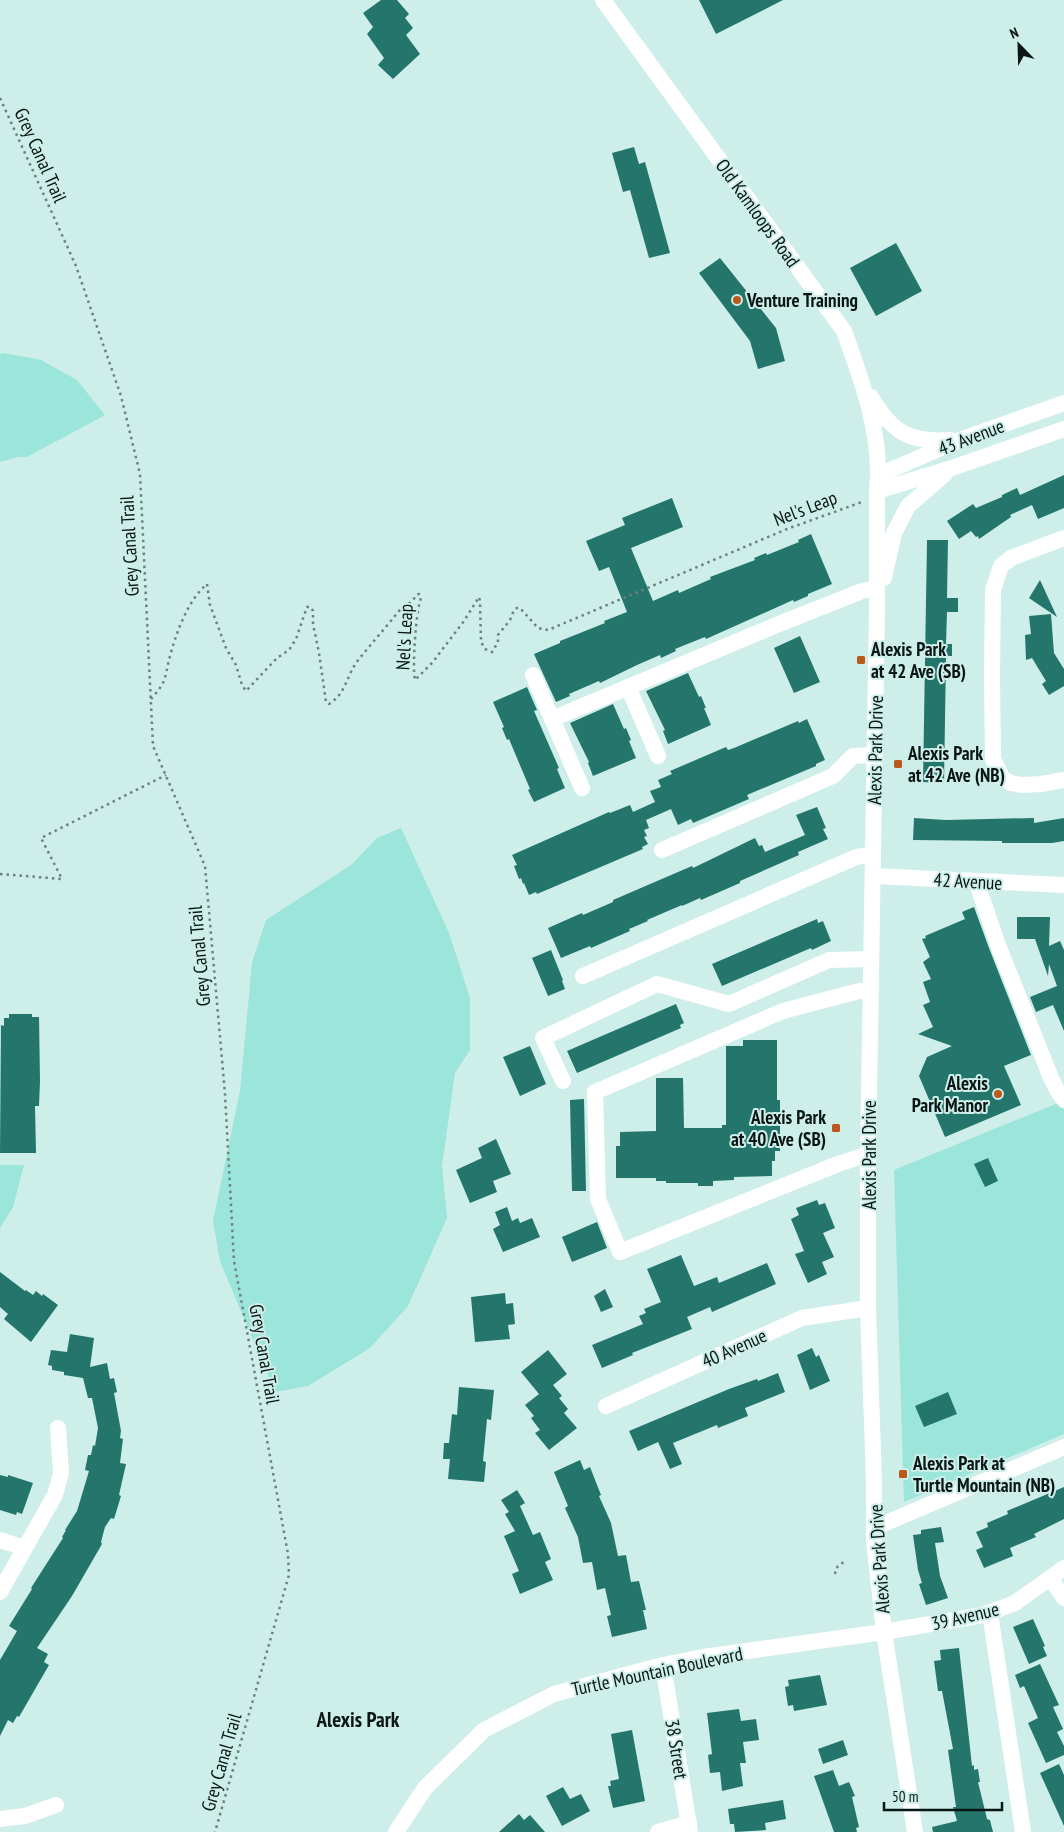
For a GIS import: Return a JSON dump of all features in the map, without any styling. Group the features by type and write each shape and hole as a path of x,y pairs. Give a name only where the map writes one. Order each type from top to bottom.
{"street":[{"name":"Old Kamloops Road","path":"603,0 844,331 863,385 874,432 878,475"},
{"path":"863,385 882,416 892,427 907,435 932,442 962,439"},
{"name":"43 Avenue","path":"878,475 962,439 1064,403"},
{"name":"43 Avenue","path":"877,491 952,468 1064,429"},
{"path":"877,607 894,533 908,506 952,468"},
{"name":"Alexis Park Drive","path":"878,475 868,1157 868,1308 874,1481 874,1541 884,1632 915,1832"},
{"path":"1064,538 1011,558 1001,566 993,590 992,675 993,760 1003,778 1011,783 1021,785 1064,780"},
{"path":"552,719 779,624 862,591 877,588"},
{"path":"534,675 582,788"},
{"path":"628,687 658,756"},
{"path":"662,850 833,776 853,756 875,755"},
{"path":"583,976 854,858 873,856"},
{"name":"42 Avenue","path":"873,876 1064,885"},
{"path":"976,881 998,945 1051,1078 1064,1100"},
{"path":"563,1082 543,1038 658,984 729,1004 829,960 871,959"},
{"path":"868,1157 859,1157 838,1164 620,1252 598,1199 595,1092 783,1011 859,991 871,990"},
{"name":"40 Avenue","path":"606,1406 802,1318 868,1308"},
{"path":"0,1592 55,1495 61,1473 58,1428"},
{"path":"874,1528 1064,1447"},
{"path":"0,1540 25,1548"},
{"name":"39 Avenue","path":"884,1632 990,1613 1016,1602 1064,1568"},
{"path":"1050,1578 1064,1598"},
{"path":"990,1613 1023,1832"},
{"name":"Turtle Mountain Boulevard","path":"396,1832 425,1788 484,1730 554,1694 663,1665 703,1657 884,1632"},
{"name":"38 Street","path":"663,1665 690,1827"},
{"path":"0,1819 25,1816 56,1805"},
{"path":"658,1832 690,1827"}],"path":[{"name":"Grey Canal Trail","path":"0,98 76,266 121,396 140,474 153,746 204,866 225,1094 234,1261 288,1554 289,1575 215,1832"},
{"name":"Nel's Leap","path":"151,699 162,686 166,676 169,659 181,624 200,590 207,584 210,605 226,648 236,665 242,686 246,691 277,658 289,650 296,640 306,607 311,607 313,612 312,624 319,653 326,702 329,704 341,694 351,669 400,610 414,599 416,595 419,594 421,598 415,650 415,680 432,662 464,621 479,597 481,642 485,649 492,652 498,642 498,635 517,608 520,608 538,628 548,630 796,526 862,501 863,508"},
{"path":"0,874 62,879 40,838 166,775"},
{"path":"835,1574 836,1568 846,1560"}],"green space":[{"path":"4,353 41,360 77,380 105,415 27,457 17,457 0,462 0,354"},
{"path":"401,828 449,933 470,998 470,1050 455,1073 442,1166 447,1218 408,1306 370,1348 308,1386 275,1392 220,1261 213,1221 240,1091 252,963 266,920 351,865 377,838"},
{"path":"1058,1103 1064,1109 1064,1434 904,1502 894,1170"},
{"path":"0,1165 24,1165 13,1207 0,1228"}],"building":[{"path":"381,0 397,0 409,14 405,18 413,28 406,35 420,54 393,79 378,65 384,58 367,34 373,27 363,13"},
{"path":"699,0 783,0 716,34"},
{"path":"634,147 639,164 645,162 670,253 649,258 630,190 623,192 612,153"},
{"path":"896,243 922,291 876,316 850,268"},
{"name":"Venture Training","path":"720,258 776,328 785,361 758,369 750,341 699,273"},
{"path":"1064,475 1064,508 1038,519 1032,505 1010,515 1011,517 979,539 971,531 959,539 947,521 973,504 976,508 1002,497 1002,495 1017,488 1020,495"},
{"path":"672,498 683,527 631,548 653,601 678,590 679,593 711,579 710,577 755,560 754,558 766,553 767,555 799,542 798,540 811,534 832,584 706,639 705,637 675,649 676,651 661,658 660,655 600,683 599,681 556,702 534,654 627,612 609,567 599,571 586,541 625,525 622,518"},
{"path":"927,540 948,540 947,598 958,598 958,612 947,612 946,644 952,644 952,656 946,656 944,783 923,782"},
{"path":"1040,580 1057,617 1029,598"},
{"path":"1051,614 1054,653 1064,669 1064,686 1049,695 1042,684 1046,681 1032,658 1026,660 1025,635 1031,634 1029,616"},
{"path":"800,636 820,682 794,693 774,648"},
{"path":"688,673 699,697 701,696 711,725 668,744 663,731 665,730 646,691"},
{"path":"527,687 537,710 534,711 559,768 557,769 565,788 534,802 509,739 507,740 502,728 504,727 493,702"},
{"path":"613,704 624,729 626,728 636,758 593,776 589,762 570,723"},
{"path":"807,719 825,760 816,764 816,766 747,795 749,799 693,823 691,819 678,825 671,809 646,820 649,828 644,830 647,836 644,837 648,844 642,847 643,849 537,894 536,892 529,895 521,878 519,879 514,866 517,865 512,855 609,812 630,805 633,812 655,802 650,791 661,787 658,780 672,774 670,771 726,747 728,750 734,748"},
{"path":"817,807 826,828 823,829 828,839 798,852 799,855 740,881 740,883 647,920 629,929 630,931 591,948 590,946 561,958 548,928 582,913 583,915 692,866 693,868 755,838 759,846 762,845 765,852 805,835 796,815"},
{"path":"914,818 946,820 1034,818 1034,823 1064,818 1064,841 1052,843 1002,843 1002,841 913,840"},
{"path":"974,907 1031,1055 1004,1066 1021,1105 945,1137 919,1076 927,1057 952,1046 918,1034 933,1027 923,1005 930,1002 923,982 931,979 923,962 930,957 922,939 965,919 962,912"},
{"path":"1017,917 1050,917 1049,946 1060,941 1064,950 1064,1031 1053,1005 1036,1012 1030,997 1057,986 1049,964 1048,976 1035,939 1017,939"},
{"path":"817,919 818,923 823,921 831,941 722,986 712,964"},
{"path":"551,950 565,989 548,996 532,958"},
{"path":"676,1004 684,1023 680,1025 681,1028 577,1073 567,1051"},
{"path":"9,1014 32,1014 32,1017 39,1017 40,1081 39,1106 35,1106 36,1153 0,1153 1,1025 4,1026 4,1018 9,1018"},
{"path":"743,1040 777,1040 777,1100 780,1100 780,1151 775,1151 775,1161 772,1161 772,1176 734,1177 734,1180 713,1181 713,1186 698,1186 698,1183 666,1183 666,1181 656,1181 656,1178 616,1178 616,1146 620,1146 620,1132 656,1131 656,1078 683,1078 684,1128 722,1128 722,1125 726,1125 726,1046 743,1046"},
{"path":"530,1046 546,1084 520,1096 503,1057"},
{"path":"584,1099 586,1191 572,1191 570,1100"},
{"path":"496,1139 511,1174 493,1181 497,1192 470,1203 456,1170 482,1158 478,1148"},
{"path":"988,1158 998,1181 985,1187 974,1164"},
{"path":"817,1200 819,1205 825,1203 835,1228 823,1233 834,1257 822,1262 827,1274 808,1283 795,1254 804,1251 791,1219 799,1215 796,1208"},
{"path":"507,1207 512,1221 518,1218 520,1223 532,1218 540,1237 503,1252 493,1229 500,1225 495,1212"},
{"path":"597,1222 607,1248 572,1262 562,1237"},
{"path":"681,1255 694,1286 717,1277 719,1283 767,1263 776,1284 712,1312 710,1307 687,1317 692,1329 632,1353 633,1355 602,1368 592,1345 643,1324 639,1316 646,1313 644,1309 661,1302 647,1269"},
{"path":"0,1272 25,1291 33,1295 36,1291 58,1305 31,1342 4,1319 8,1314 0,1307"},
{"path":"605,1289 613,1307 601,1312 594,1296"},
{"path":"505,1293 506,1304 513,1303 515,1324 508,1325 510,1339 475,1342 471,1297"},
{"path":"70,1334 94,1338 90,1367 107,1363 110,1379 114,1378 117,1392 114,1393 121,1431 120,1438 123,1439 120,1463 126,1464 119,1495 121,1496 114,1519 111,1518 105,1527 102,1544 72,1596 37,1648 48,1654 44,1662 49,1665 19,1717 17,1716 13,1723 8,1720 0,1736 0,1660 17,1631 9,1626 63,1538 65,1530 77,1511 89,1471 85,1470 88,1455 91,1455 93,1445 95,1446 98,1428 92,1398 88,1398 83,1378 64,1375 64,1372 52,1370 52,1366 48,1365 51,1350 67,1352"},
{"path":"812,1348 816,1357 819,1355 830,1381 810,1390 797,1355"},
{"path":"548,1350 567,1374 553,1385 562,1396 559,1398 568,1409 564,1413 577,1428 549,1450 535,1433 540,1430 531,1418 534,1416 525,1405 539,1394 521,1372"},
{"path":"778,1373 785,1392 745,1408 748,1416 718,1428 717,1425 673,1443 682,1464 670,1469 658,1442 638,1451 629,1431 729,1389"},
{"path":"459,1387 494,1390 491,1420 487,1419 483,1461 486,1462 484,1482 448,1479 450,1459 443,1459 444,1443 449,1443 452,1414 457,1415"},
{"path":"948,1392 957,1414 924,1427 915,1406"},
{"path":"580,1460 584,1470 590,1467 601,1495 599,1496 611,1523 618,1556 626,1555 631,1582 639,1581 646,1610 643,1610 647,1629 612,1637 607,1616 611,1615 605,1588 597,1590 592,1562 583,1563 578,1537 565,1508 568,1506 554,1472"},
{"path":"0,1475 8,1477 8,1475 33,1483 22,1514 17,1512 16,1515 0,1510"},
{"path":"1064,1487 1064,1519 1034,1534 1036,1537 1010,1548 1013,1556 984,1568 976,1550 983,1547 976,1532 988,1527 987,1523 1008,1514 1007,1511"},
{"path":"517,1490 525,1503 520,1506 533,1535 540,1532 551,1559 545,1562 553,1580 520,1594 512,1574 519,1571 504,1536 515,1531 505,1514 509,1512 501,1500"},
{"path":"941,1527 944,1542 935,1543 940,1576 948,1598 926,1605 919,1584 922,1583 918,1570 913,1535 921,1534 921,1530"},
{"path":"1033,1619 1045,1646 1043,1647 1047,1656 1029,1664 1013,1627"},
{"path":"959,1648 972,1766 974,1765 974,1770 978,1769 980,1782 978,1782 987,1819 990,1820 993,1832 933,1832 932,1827 957,1821 953,1807 956,1807 948,1750 953,1749 942,1691 938,1691 934,1661 941,1660 940,1650"},
{"path":"1040,1664 1059,1705 1053,1707 1063,1729 1057,1732 1064,1746 1064,1755 1046,1763 1028,1723 1038,1718 1024,1686 1020,1688 1015,1675"},
{"path":"820,1675 827,1705 794,1711 793,1705 788,1706 785,1687 789,1686 788,1680"},
{"path":"739,1709 741,1721 756,1719 759,1740 743,1742 746,1763 740,1763 743,1786 722,1791 720,1772 710,1773 708,1755 712,1754 707,1713"},
{"path":"632,1730 645,1801 613,1808 608,1786 611,1786 610,1781 619,1779 611,1734"},
{"path":"843,1740 848,1755 823,1764 818,1749"},
{"path":"1059,1764 1064,1775 1064,1826 1040,1773"},
{"path":"833,1770 839,1786 849,1782 855,1796 852,1797 859,1827 856,1828 857,1832 834,1832 814,1776"},
{"path":"563,1787 570,1799 581,1794 590,1811 562,1826 546,1796"},
{"path":"783,1800 786,1819 765,1823 766,1830 735,1832 734,1824 730,1824 728,1809"},
{"path":"519,1814 524,1820 530,1815 545,1832 499,1832"}],"place":[{"name":"Venture Training","path":"737,300"},
{"name":"Alexis Park at 42 Ave (SB)","path":"861,660"},
{"name":"Alexis Park at 42 Ave (NB)","path":"898,764"},
{"name":"Alexis Park Manor","path":"998,1094"},
{"name":"Alexis Park at 40 Ave (SB)","path":"836,1128"},
{"name":"Alexis Park at Turtle Mountain (NB)","path":"903,1474"}],"district":[{"name":"Alexis Park","path":"358,1719"}]}
